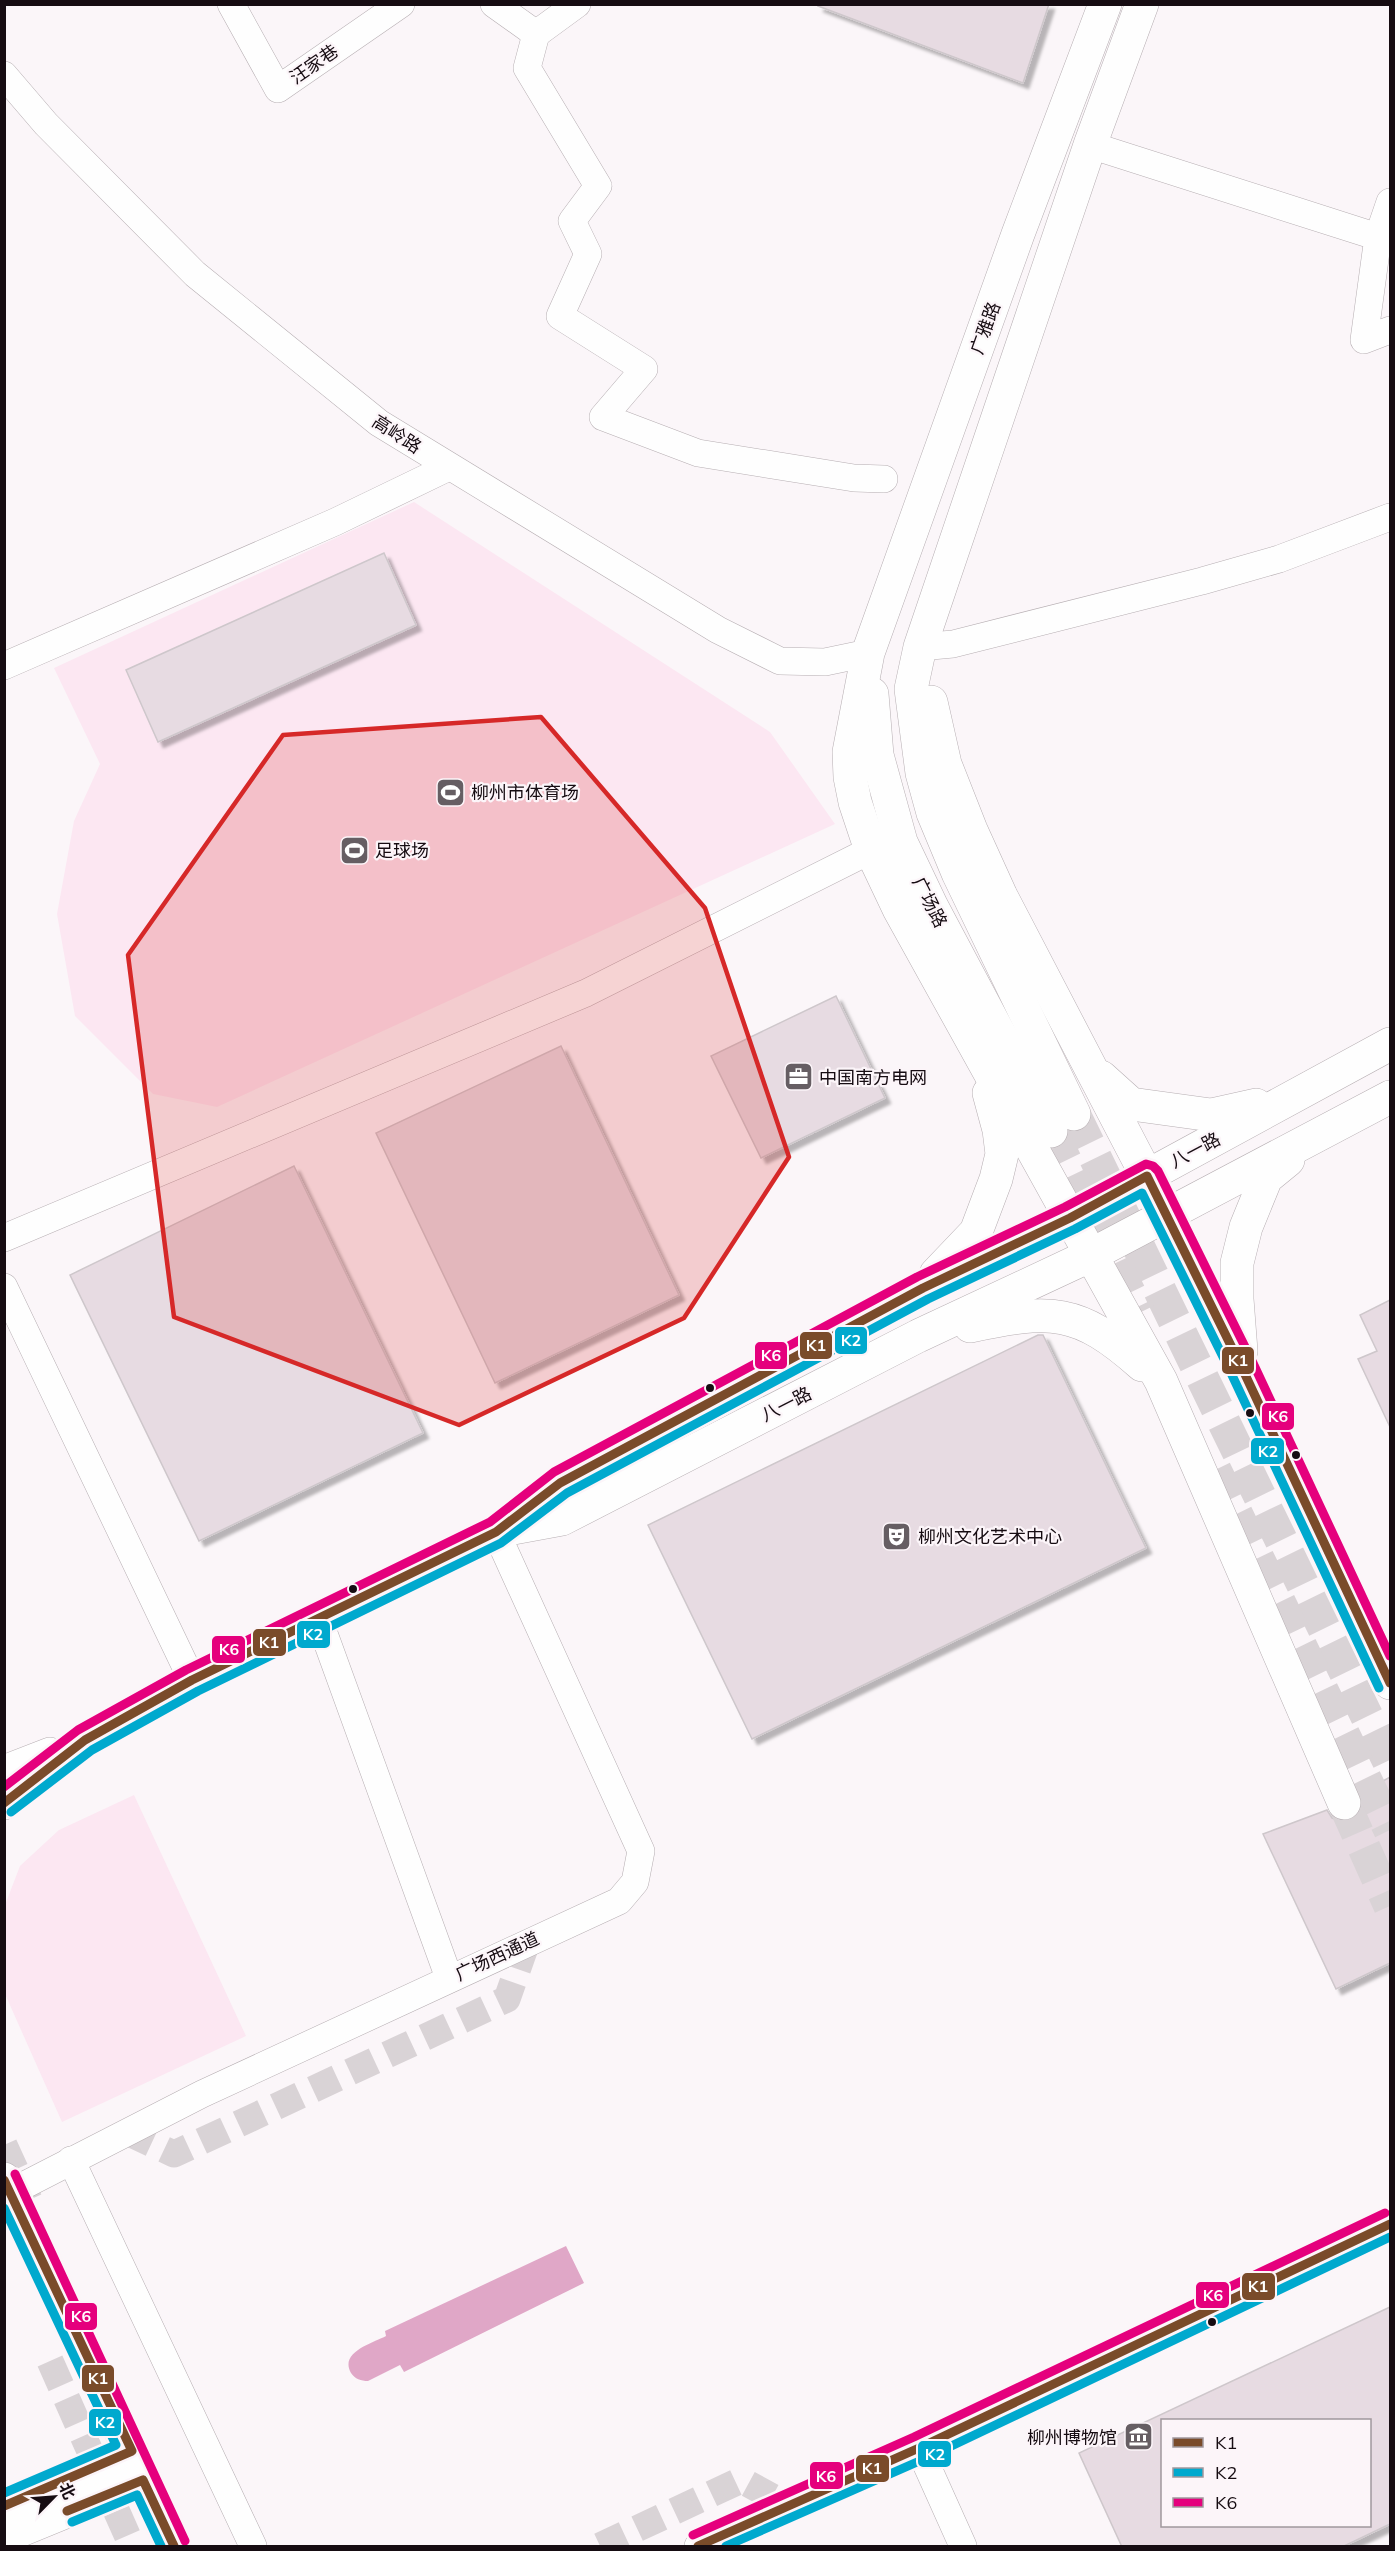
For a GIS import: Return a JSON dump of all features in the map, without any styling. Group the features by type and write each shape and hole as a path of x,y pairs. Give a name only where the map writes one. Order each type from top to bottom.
{"main road":[{"name":"广雅路","path":"978,1050 924,958 871,850 855,802 850,777 849,752 868,653 1014,245 1105,4"},
{"path":"1142,4 1090,145 920,647 945,764 971,830 1001,896 1147,1176 1242,1368 1390,1683"},
{"name":"广场路","path":"868,653 877,755 901,842 932,907 1062,1122 933,813 922,773 911,689 920,647"},
{"name":"八一路","path":"86,1740 192,1680 496,1532 560,1483 923,1288 1070,1218 1390,1044"},
{"path":"978,1050 1089,1256 1161,1381 1344,1803"},
{"path":"923,1288 976,1232 996,1179 1002,1154 999,1130 978,1050"},
{"path":"1089,1067 1131,1104 1211,1115 1296,1096"},
{"name":"八一路","path":"496,1532 562,1519 918,1336 1089,1256 1166,1217 1390,1097"},
{"path":"1242,1368 1237,1263 1246,1227 1266,1178 1323,1132"},
{"path":"918,1336 1012,1317 1046,1314 1065,1316 1112,1339 1161,1381"},
{"path":"4,1772 86,1740"},
{"path":"4,1803 86,1740"},
{"path":"8,2185 174,2547"},
{"path":"4,2506 137,2466"},
{"path":"4,2537 137,2466"}],"street":[{"name":"汪家巷","path":"231,4 278,89 401,4"},
{"path":"494,4 536,34"},
{"path":"577,4 536,34 527,68 598,186 572,221 588,254 560,316 644,369 603,417 698,453 854,478 884,479"},
{"name":"高岭路","path":"4,75 46,124 195,274 379,423 718,630 780,661 825,662 868,653"},
{"path":"1090,145 1378,237"},
{"path":"1390,202 1378,237 1364,340 1390,330"},
{"path":"4,666 335,522 449,467"},
{"path":"920,647 953,644 1202,581 1279,559 1390,517"},
{"path":"4,1238 586,993 871,850"},
{"path":"4,1287 192,1680"},
{"name":"广场西通道","path":"8,2185 71,2160 202,2094 619,1901 635,1882 641,1851 496,1532"},
{"path":"318,1617 449,1978"},
{"path":"71,2160 253,2547"},
{"path":"698,2547 920,2448 1390,2224"},
{"path":"920,2448 963,2547"}],"highlighted area":[{"path":"541,717 705,908 789,1157 684,1318 459,1425 174,1317 128,955 283,735"}],"shaded area":[{"name":"柳州市体育场","path":"414,502 770,732 835,824 217,1107 153,1094 75,1016 57,914 74,821 100,764 54,668"},
{"path":"134,1795 246,2036 62,2122 5,1994 5,1905 20,1866 59,1830"},
{"path":"566,2246 584,2283 404,2372 400,2365 368,2381 358,2379 351,2373 349,2366 353,2354 386,2336 385,2331"}],"building":[{"path":"819,4 1049,4 1023,83 818,6"},
{"path":"384,553 416,625 158,742 126,670"},
{"name":"中国南方电网","path":"836,996 885,1098 761,1158 711,1056"},
{"path":"561,1046 679,1295 495,1383 376,1133"},
{"path":"294,1166 423,1433 199,1541 70,1275"},
{"path":"1390,1300 1390,1427 1358,1359 1377,1351 1360,1315"},
{"name":"柳州文化艺术中心","path":"1038,1335 1043,1335 1146,1548 752,1739 648,1525"},
{"path":"1390,1777 1390,1963 1336,1989 1263,1834 1327,1810 1332,1818 1341,1821 1352,1820 1359,1815 1362,1806 1360,1794"},
{"name":"柳州博物馆","path":"1390,2307 1390,2524 1342,2547 1122,2547 1079,2453"}],"tunnel":[{"path":"1074,1114 1390,1764"},
{"path":"1051,1131 1139,1313"},
{"path":"1215,1470 1390,1830"},
{"path":"1344,1803 1390,1906"},
{"path":"127,2132 174,2154 507,1999 527,1942"},
{"path":"4,2145 29,2200"},
{"path":"50,2361 132,2546"},
{"path":"600,2546 741,2480 789,2506"}],"transit line":[{"name":"K6","path":"4,1787 78,1730 186,1670 490,1522 554,1472 917,1277 1065,1207 1146,1164 1158,1171 1253,1363 1390,1656"},
{"name":"K1","path":"4,1803 85,1740 192,1680 496,1532 560,1483 923,1288 1070,1218 1147,1176 1242,1368 1390,1683"},
{"name":"K2","path":"11,1812 92,1750 198,1691 501,1543 567,1493 928,1299 1075,1229 1142,1193 1231,1373 1379,1688"},
{"name":"K6","path":"15,2174 185,2541"},
{"name":"K1","path":"4,2180 132,2451 4,2506"},
{"name":"K2","path":"4,2208 116,2445 4,2493"},
{"name":"K6","path":"693,2535 914,2437 1385,2213"},
{"name":"K1","path":"698,2546 919,2448 1390,2224"},
{"name":"K2","path":"726,2546 924,2459 1390,2237"},
{"name":"K1","path":"67,2511 143,2480 174,2546"},
{"name":"K2","path":"72,2522 137,2495 161,2546"}],"place":[{"name":"柳州市体育场","path":"450,792"},
{"name":"足球场","path":"354,850"},
{"name":"中国南方电网","path":"798,1077"},
{"name":"柳州文化艺术中心","path":"897,1536"},
{"name":"柳州博物馆","path":"1138,2437"}]}
